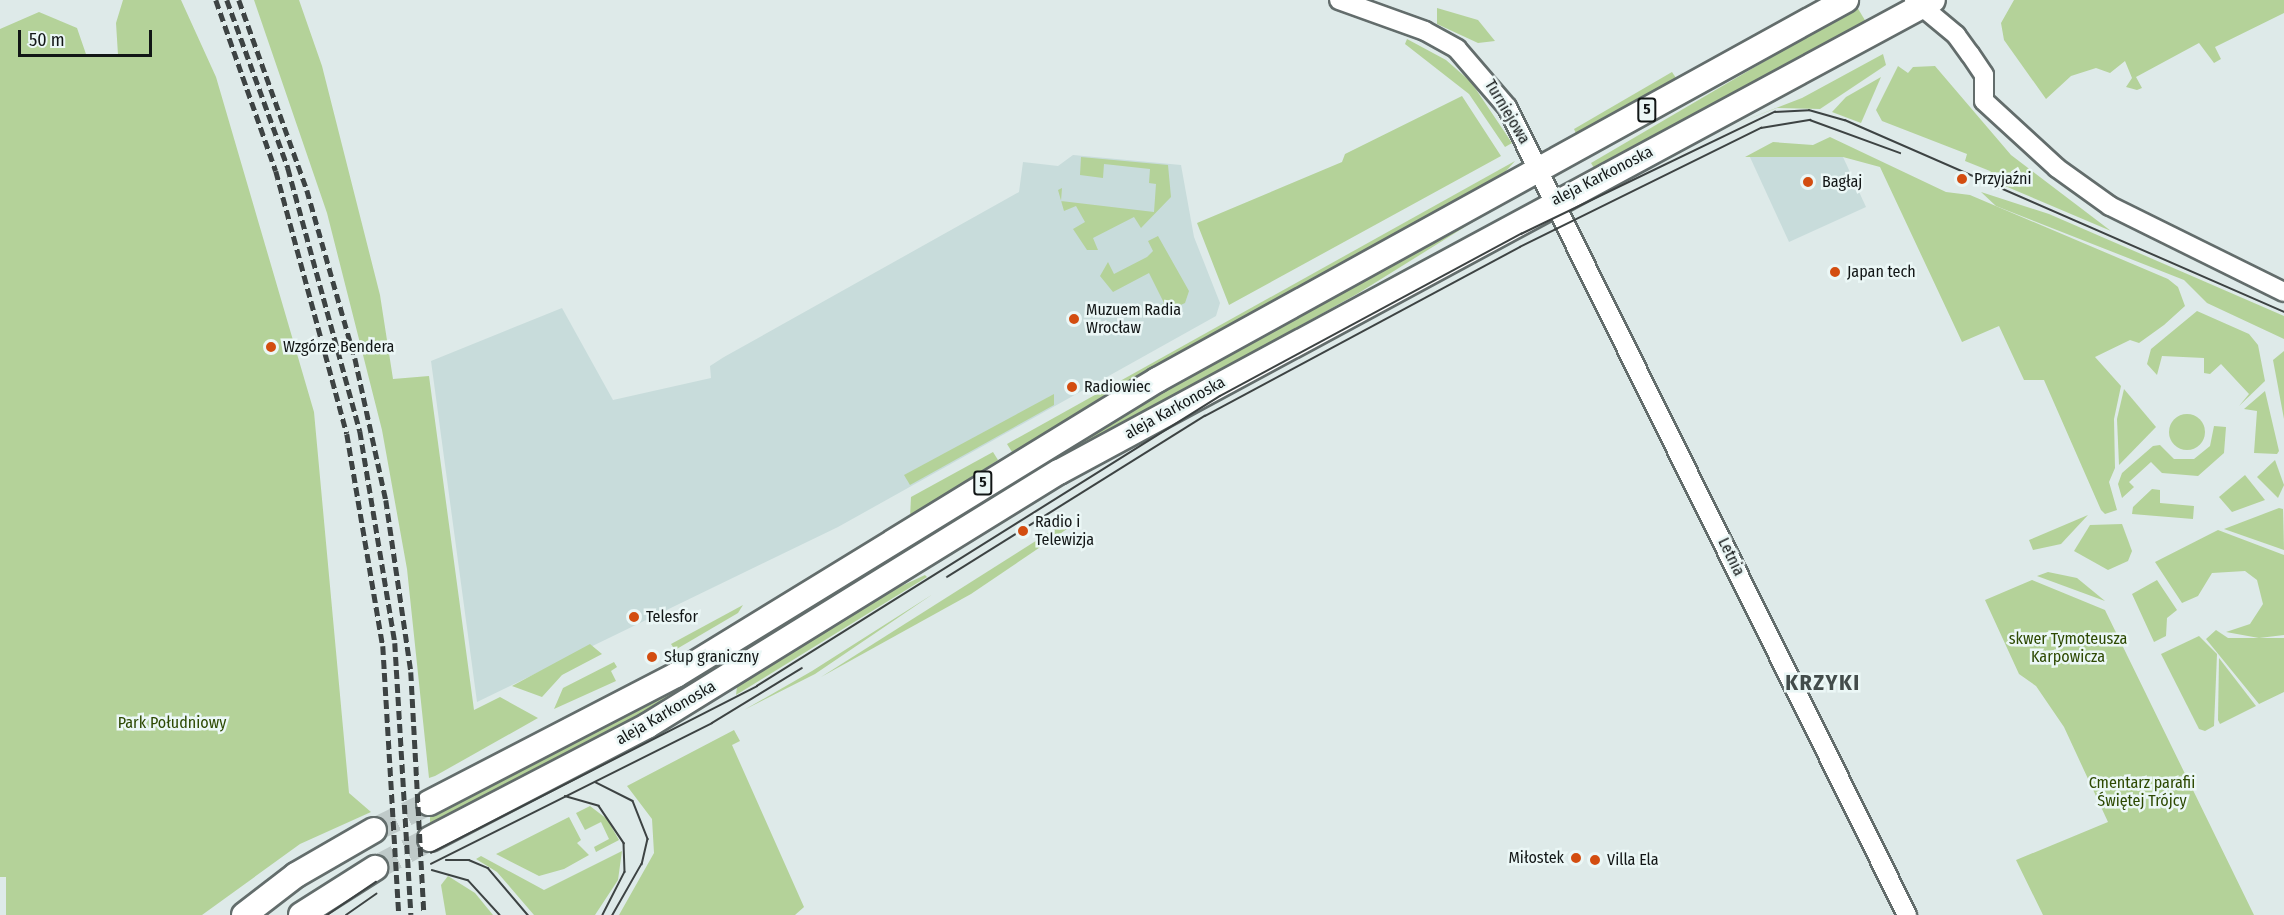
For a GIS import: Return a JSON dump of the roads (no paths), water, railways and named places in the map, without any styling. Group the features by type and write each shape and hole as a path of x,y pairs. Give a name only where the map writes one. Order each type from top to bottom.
{"main road":[{"name":"aleja Karkonoska","path":"429,802 676,675 1022,459 1846,0"},
{"name":"aleja Karkonoska","path":"430,839 647,726 1059,472 1554,200 1811,70 1922,3"},
{"path":"244,915 325,858 374,830"},
{"path":"301,915 375,868"}],"street":[{"name":"Turniejowa","path":"1339,0 1425,31 1457,49 1491,84 1541,169 1554,200"},
{"path":"1922,3 1956,35 1984,75 1984,101 2082,188 2284,292"},
{"name":"Letnia","path":"1554,200 1907,915"}],"tunnel":[{"path":"374,830 429,803"},
{"path":"375,868 430,839"}],"tram line":[{"path":"431,853 757,686 1220,396 1521,234 1775,112 1809,110 1845,120 2284,312"},
{"path":"947,577 1205,416 1520,247 1761,128 1810,120 1900,153"},
{"path":"431,864 712,723 802,668"},
{"path":"595,782 633,801 648,839 642,864 613,915"},
{"path":"565,796 599,806 624,843 625,872 603,915"},
{"path":"446,860 469,860 488,868 528,915"},
{"path":"432,870 468,880 500,915"},
{"path":"327,915 376,882"},
{"path":"346,915 376,894"}],"railway":[{"path":"216,0 276,171 347,434 383,646 399,915"},
{"path":"227,0 288,168 360,431 395,643 411,915"},
{"path":"239,0 307,190 355,358 386,500 411,672 424,915"}],"place":[{"name":"Przyjaźni","path":"1962,179"},
{"name":"Bagłaj","path":"1808,182"},
{"name":"Japan tech","path":"1835,272"},
{"name":"Muzuem Radia Wrocław","path":"1074,319"},
{"name":"Wzgórze Bendera","path":"271,347"},
{"name":"Radiowiec","path":"1072,387"},
{"name":"Radio i Telewizja","path":"1023,531"},
{"name":"Telesfor","path":"634,617"},
{"name":"Słup graniczny","path":"652,657"},
{"name":"Miłostek","path":"1576,858"},
{"name":"Villa Ela","path":"1595,860"}],"district":[{"name":"KRZYKI","path":"1823,683"}],"park label":[{"name":"skwer Tymoteusza Karpowicza","path":"2068,648"},
{"name":"Park Południowy","path":"172,723"},
{"name":"Cmentarz parafii Świętej Trójcy","path":"2142,792"}]}
